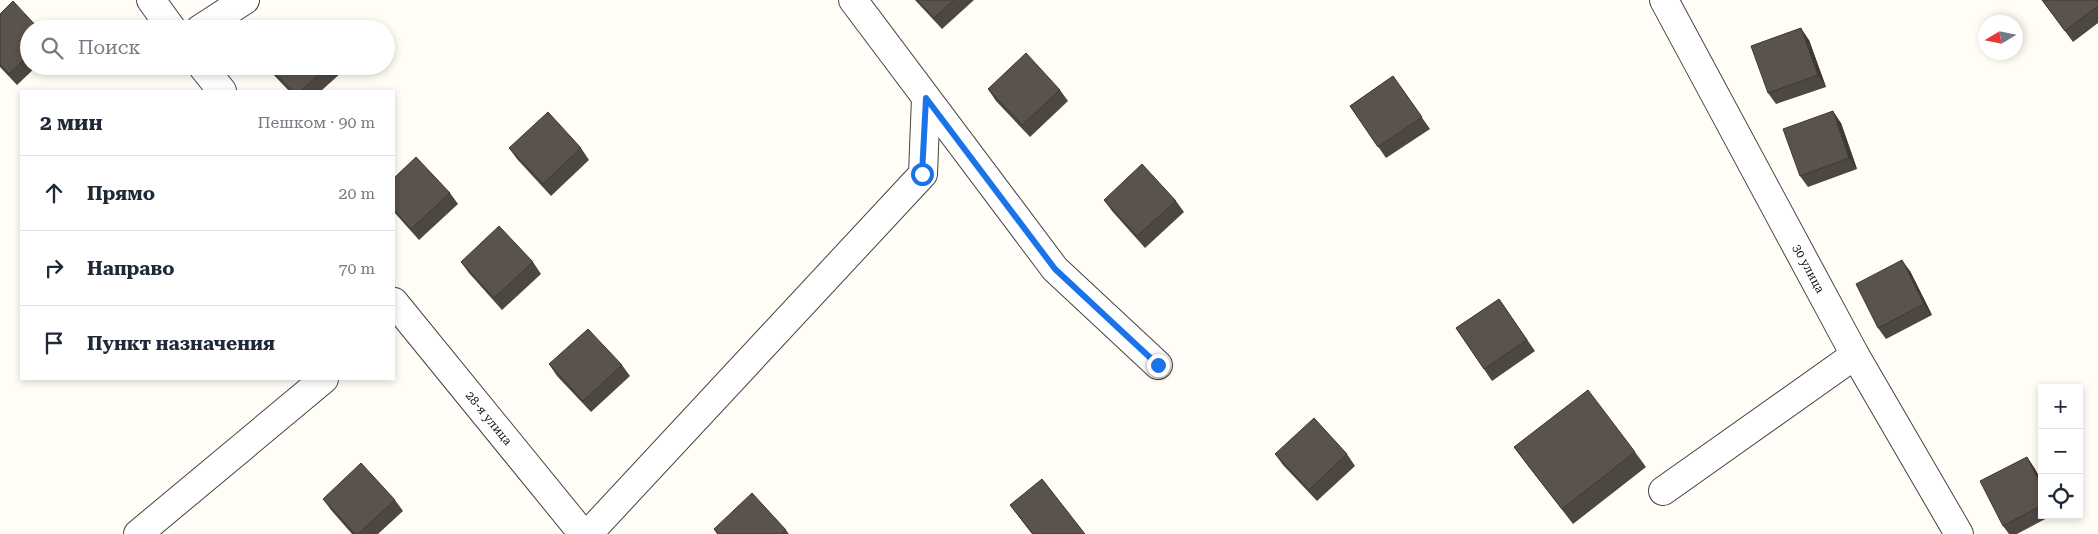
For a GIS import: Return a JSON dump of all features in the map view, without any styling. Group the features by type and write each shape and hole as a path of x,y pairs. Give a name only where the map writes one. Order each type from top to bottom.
{"street":[{"path":"151,0 165,20"},
{"path":"214,20 244,0"},
{"path":"853,0 1055,269 1158,365"},
{"name":"30 улица","path":"1664,0 1855,356 1959,534"},
{"path":"209,75 221,90"},
{"path":"588,534 922,174 926,98"},
{"name":"28-я улица","path":"397,312 583,534"},
{"path":"1663,491 1855,356"},
{"path":"138,534 323,380"}],"building":[{"path":"917,0 954,0 934,18"},
{"path":"2042,0 2098,0 2098,6 2065,31"},
{"path":"13,1 31,20 20,20 20,64 9,74 0,64 0,14"},
{"path":"1801,28 1818,75 1768,93 1751,46"},
{"path":"1026,53 1060,90 1022,125 988,89"},
{"path":"277,75 318,75 302,90 291,90"},
{"path":"1393,76 1422,117 1378,147 1350,106"},
{"path":"1833,111 1849,158 1800,176 1783,129"},
{"path":"548,112 581,148 543,184 509,148"},
{"path":"416,157 450,193 411,229 395,211 395,177"},
{"path":"1142,164 1176,201 1137,236 1104,200"},
{"path":"499,226 533,262 494,298 461,262"},
{"path":"1902,260 1924,304 1878,328 1856,284"},
{"path":"1499,299 1527,340 1484,369 1456,328"},
{"path":"588,329 622,365 583,401 549,364"},
{"path":"1588,390 1635,452 1562,509 1514,447"},
{"path":"1314,418 1347,454 1309,490 1275,454"},
{"path":"2027,457 2038,479 2038,507 2003,526 1980,481"},
{"path":"361,463 395,500 358,534 355,534 323,499"},
{"path":"1042,479 1085,534 1033,534 1010,505"},
{"path":"752,493 786,530 781,534 718,534 714,529"}],"route":[{"path":"922,174 926,98 1055,269 1158,365"}]}
